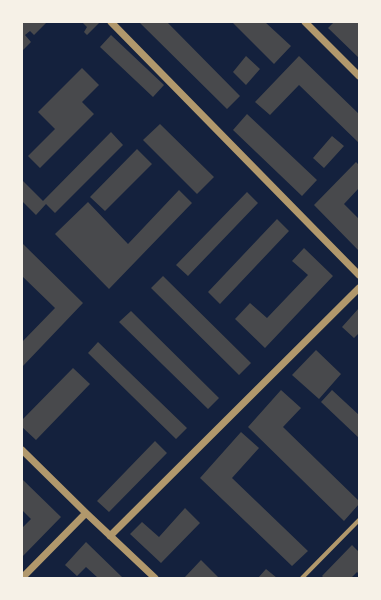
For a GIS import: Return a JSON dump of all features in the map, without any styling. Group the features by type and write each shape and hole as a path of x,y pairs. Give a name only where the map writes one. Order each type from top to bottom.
{"street":[{"path":"111,22 359,275"},
{"path":"304,22 359,76"},
{"path":"110,536 359,288"},
{"path":"22,450 155,578"},
{"path":"22,578 86,513"},
{"path":"302,578 359,520"}],"building":[{"path":"22,22 47,22 34,35 30,31 25,35 31,42 22,51"},
{"path":"82,22 100,22 87,35 84,32 87,27"},
{"path":"167,22 240,96 227,109 140,23"},
{"path":"232,22 265,22 291,46 274,64"},
{"path":"334,22 359,22 359,58 328,28"},
{"path":"111,35 164,85 153,97 100,47"},
{"path":"246,56 260,69 246,85 233,72"},
{"path":"299,56 359,114 359,143 299,85 270,115 255,102"},
{"path":"82,68 99,85 82,102 94,114 40,168 28,156 55,129 38,112"},
{"path":"247,114 317,180 302,196 233,130"},
{"path":"160,124 214,177 197,194 143,140"},
{"path":"111,132 123,145 55,213 46,204 36,215 22,201 22,180 43,201"},
{"path":"332,136 344,146 324,168 313,158"},
{"path":"137,149 152,164 105,211 90,197"},
{"path":"356,162 359,165 359,188 344,204 359,219 359,251 314,205"},
{"path":"179,190 192,203 109,289 55,234 88,202 128,244"},
{"path":"247,192 258,203 188,276 176,265"},
{"path":"277,219 289,231 220,304 208,292"},
{"path":"22,243 83,303 22,367 22,342 55,308 22,276"},
{"path":"304,248 333,276 265,348 235,319 250,303 267,318 308,275 292,261"},
{"path":"163,276 251,363 239,375 151,288"},
{"path":"359,308 359,333 354,338 342,327"},
{"path":"131,311 219,398 208,409 119,322"},
{"path":"98,342 187,428 176,439 88,353"},
{"path":"316,350 341,374 319,399 292,375"},
{"path":"73,368 90,384 36,440 22,427 22,420"},
{"path":"281,390 301,408 283,427 359,501 359,504 344,521 248,427"},
{"path":"332,390 359,415 359,438 321,402"},
{"path":"241,432 259,448 232,478 308,551 292,566 200,478"},
{"path":"155,441 167,453 109,512 97,501"},
{"path":"22,479 61,517 22,557 22,528 31,519 22,510"},
{"path":"185,508 200,523 161,563 130,534 142,522 159,537"},
{"path":"86,542 123,578 98,578 86,567 77,576 65,565"},
{"path":"352,545 359,552 359,574 357,572 351,578 324,578 322,576"},
{"path":"201,560 219,578 185,577"},
{"path":"266,569 277,578 258,578"}]}
